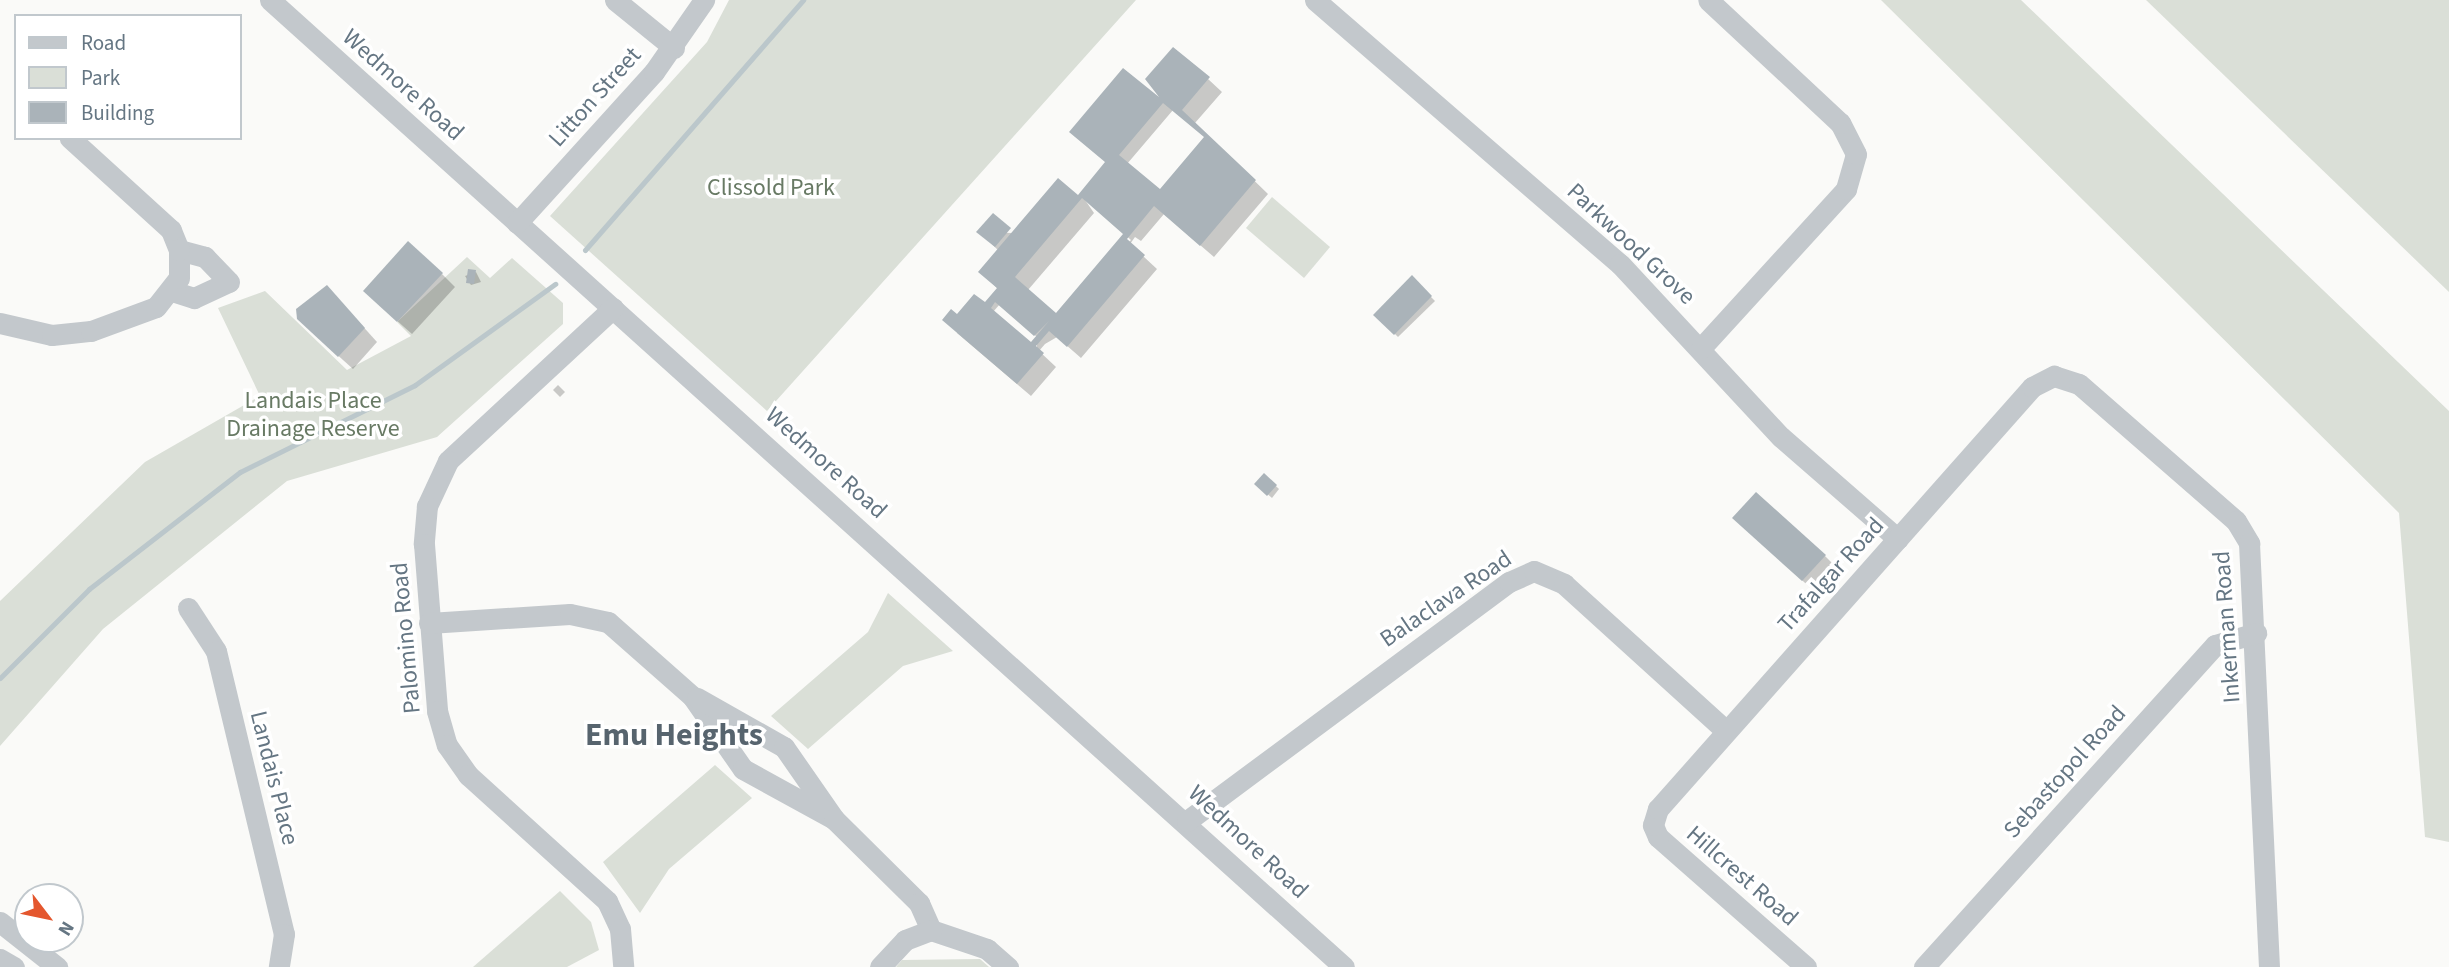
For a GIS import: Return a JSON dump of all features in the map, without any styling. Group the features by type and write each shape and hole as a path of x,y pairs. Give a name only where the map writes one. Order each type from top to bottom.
{"street":[{"name":"Wedmore Road","path":"270,0 1187,821 1345,967"},
{"path":"615,0 674,48"},
{"name":"Litton Street","path":"517,223 674,48 704,0"},
{"name":"Parkwood Grove","path":"1315,0 1620,264 1782,437 1898,539"},
{"path":"1701,348 1846,189 1856,154 1840,123 1708,0"},
{"path":"0,323 78,334 140,315 172,290 179,250 170,230 72,140"},
{"path":"172,290 194,298 229,282 205,257 179,250"},
{"name":"Palomino Road","path":"613,308 489,419 442,470 424,532 437,711 452,754 607,901 620,929 623,967"},
{"name":"Trafalgar Road","path":"1654,818 1726,731 2032,387 2054,376"},
{"name":"Inkerman Road","path":"2054,376 2079,384 2244,531 2256,633 2269,967"},
{"name":"Balaclava Road","path":"1187,821 1486,598 1534,571 1564,584 1726,731"},
{"name":"Landais Place","path":"188,608 216,651 284,934 279,967"},
{"path":"429,623 592,617 614,626 692,696 743,769 834,818"},
{"name":"Sebastopol Road","path":"1924,967 2215,645 2256,633"},
{"path":"692,696 776,740 834,818 919,903 931,930"},
{"name":"Hillcrest Road","path":"1654,818 1658,836 1806,967"},
{"path":"0,922 57,967"},
{"path":"880,967 905,940 931,930 986,948 1008,967"},
{"path":"0,959 14,967"}],"green space":[{"name":"Clissold Park","path":"729,0 1136,0 767,411 550,216 707,42"},
{"path":"1881,0 2021,0 2449,411 2449,842 2425,837 2399,513"},
{"path":"2146,0 2449,0 2449,292"},
{"path":"1272,197 1330,247 1304,278 1246,228"},
{"name":"Landais Place Drainage Reserve","path":"467,257 490,278 512,258 563,303 563,324 437,437 287,481 103,629 0,746 0,601 145,462 260,396 218,308 265,291 347,370 411,336 397,322"},
{"path":"888,593 953,651 903,666 808,749 771,716 868,632"},
{"path":"715,765 752,798 669,869 640,913 603,862"},
{"path":"560,891 591,922 599,950 567,967 473,967"},
{"path":"980,959 989,967 896,967 902,960"}],"building":[{"path":"1173,47 1210,77 1182,110 1256,180 1200,246 1154,206 1127,239 1145,255 1067,347 1049,331 1036,346 1044,353 1017,384 942,320 951,309 957,314 974,294 985,302 997,288 978,272 1058,178 1078,195 1105,162 1069,132 1123,68 1159,97 1145,79","holes":["1163,103 1204,137 1160,189 1119,155","1082,198 1123,234 1056,313 1015,277","995,302 1034,336 1049,321 1031,342 991,308"]},
{"path":"993,213 1011,228 995,247 976,232"},
{"path":"408,241 443,273 397,322 363,291"},
{"path":"468,269 476,270 474,284 466,283"},
{"path":"1412,275 1432,296 1394,335 1373,315"},
{"path":"327,285 365,328 338,357 297,319 296,309"},
{"path":"1264,473 1277,485 1267,496 1254,484"},
{"path":"1756,492 1826,555 1802,581 1732,518"}],"waterway":[{"path":"585,250 803,0"},
{"path":"0,678 89,589 240,472 415,385 555,284"}],"district":[{"name":"Emu Heights","path":"674,735"}]}
